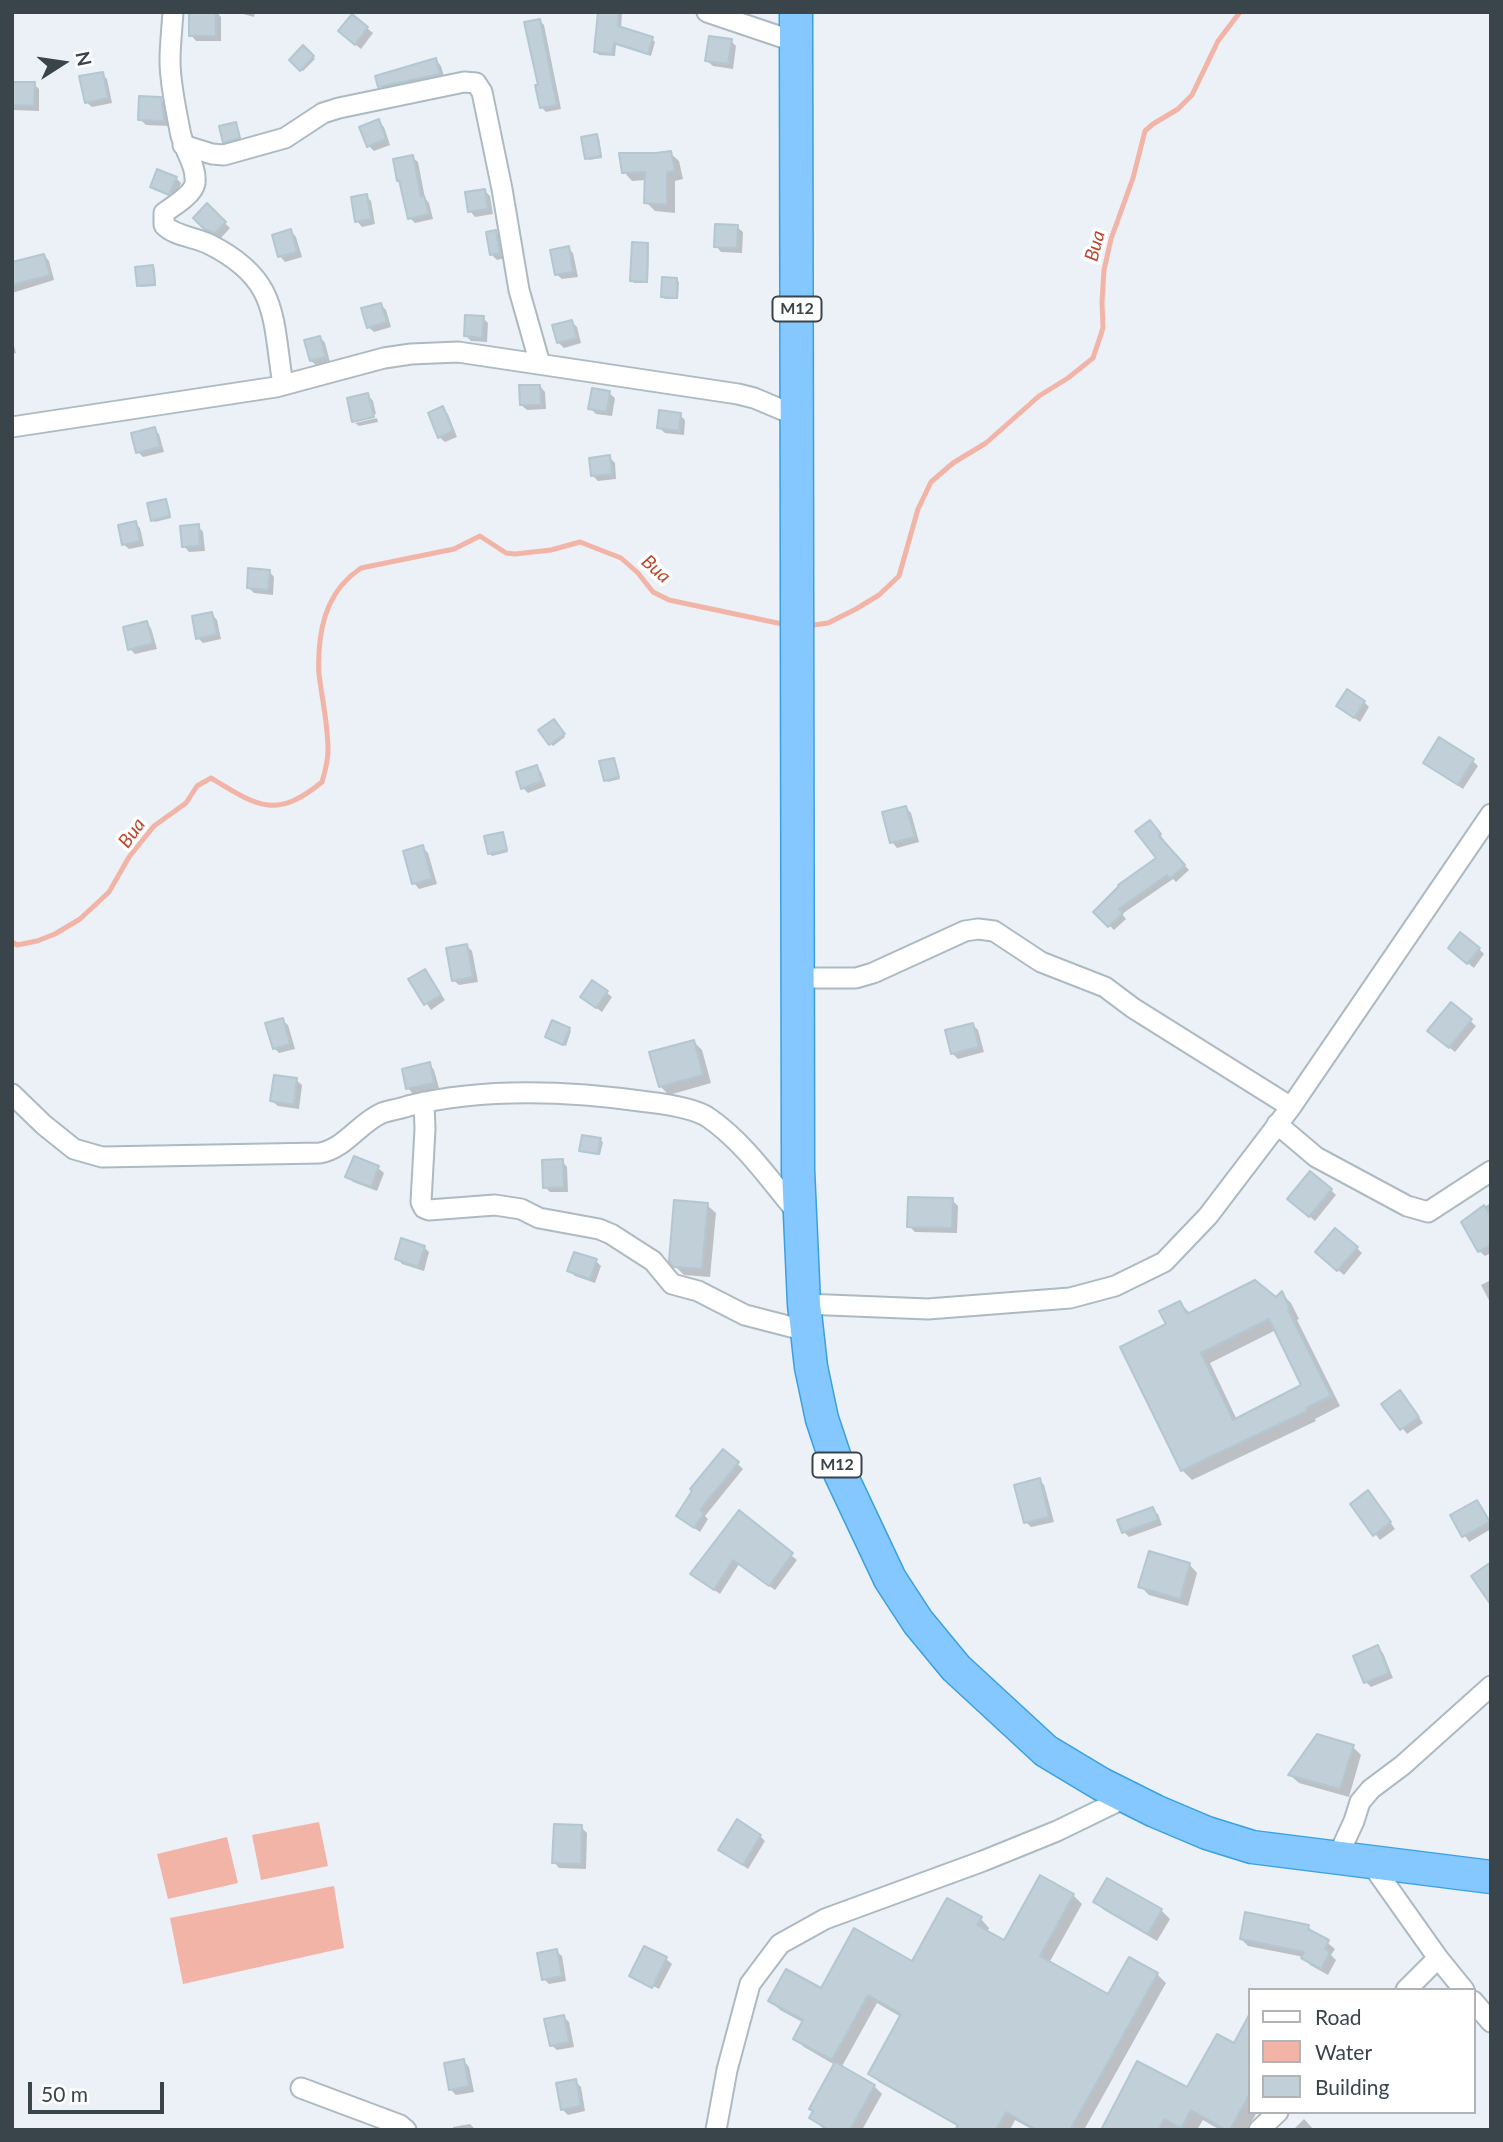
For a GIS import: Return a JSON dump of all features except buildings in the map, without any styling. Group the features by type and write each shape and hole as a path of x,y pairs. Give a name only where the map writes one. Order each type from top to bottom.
{"highway":[{"name":"M12","path":"796,27 798,1170 811,1367 822,1419 840,1473 890,1579 918,1622 956,1668 1046,1751 1127,1797 1207,1833 1252,1847 1491,1877"}],"street":[{"path":"173,12 170,62 180,134 191,161 194,187 164,213 164,225 233,257 259,281 267,294 272,311 283,385"},
{"path":"707,12 796,27"},
{"path":"183,145 224,155 285,138 323,114 339,108 464,82 476,83 482,92 519,290 540,364"},
{"path":"12,428 283,385 384,358 458,352 738,394 797,416"},
{"path":"424,1102 421,1202 424,1208 429,1210 495,1205 521,1209 539,1218 599,1229 653,1261 672,1284 698,1291 746,1315 806,1317 1070,1298 1115,1286 1164,1262 1208,1216 1291,1107 1491,814"},
{"path":"798,978 856,978 873,973 965,931 994,931 1041,961 1105,988 1291,1107"},
{"path":"12,1094 74,1149 102,1157 320,1153 333,1150 382,1113 467,1095 605,1096 672,1105 707,1116 736,1140 800,1217"},
{"path":"1277,1124 1316,1157 1407,1206 1427,1212 1491,1171"},
{"path":"1337,1858 1360,1802 1371,1789 1403,1765 1491,1686"},
{"path":"716,2130 727,2070 750,1984 780,1944 825,1919 983,1861 1057,1831 1127,1797"},
{"path":"1370,1862 1462,1988"},
{"path":"1408,1988 1438,1958"},
{"path":"1475,2003 1491,2022"},
{"path":"301,2088 401,2125 406,2130"},
{"path":"1259,2130 1276,2114"}],"water":[{"path":"319,1822 328,1866 261,1880 252,1835"},
{"path":"227,1837 238,1883 168,1899 157,1854"},
{"path":"334,1886 344,1948 183,1984 170,1918"}],"waterway":[{"name":"Bua","path":"807,626 828,623 879,595 899,576 918,509 931,482 953,463 986,443 1039,396 1093,358 1103,328 1104,270 1111,239 1133,178 1145,131 1178,109 1192,95 1218,41 1240,12"},
{"name":"Bua","path":"12,942 17,945 37,941 80,919 109,892 129,857 154,826 186,803 197,786 211,778 241,796 266,805 292,801 322,782 328,750 319,669 322,627 335,594 361,568 454,549 480,536 506,553 515,554 551,550 580,542 621,558 653,592 669,600 787,625"}]}
